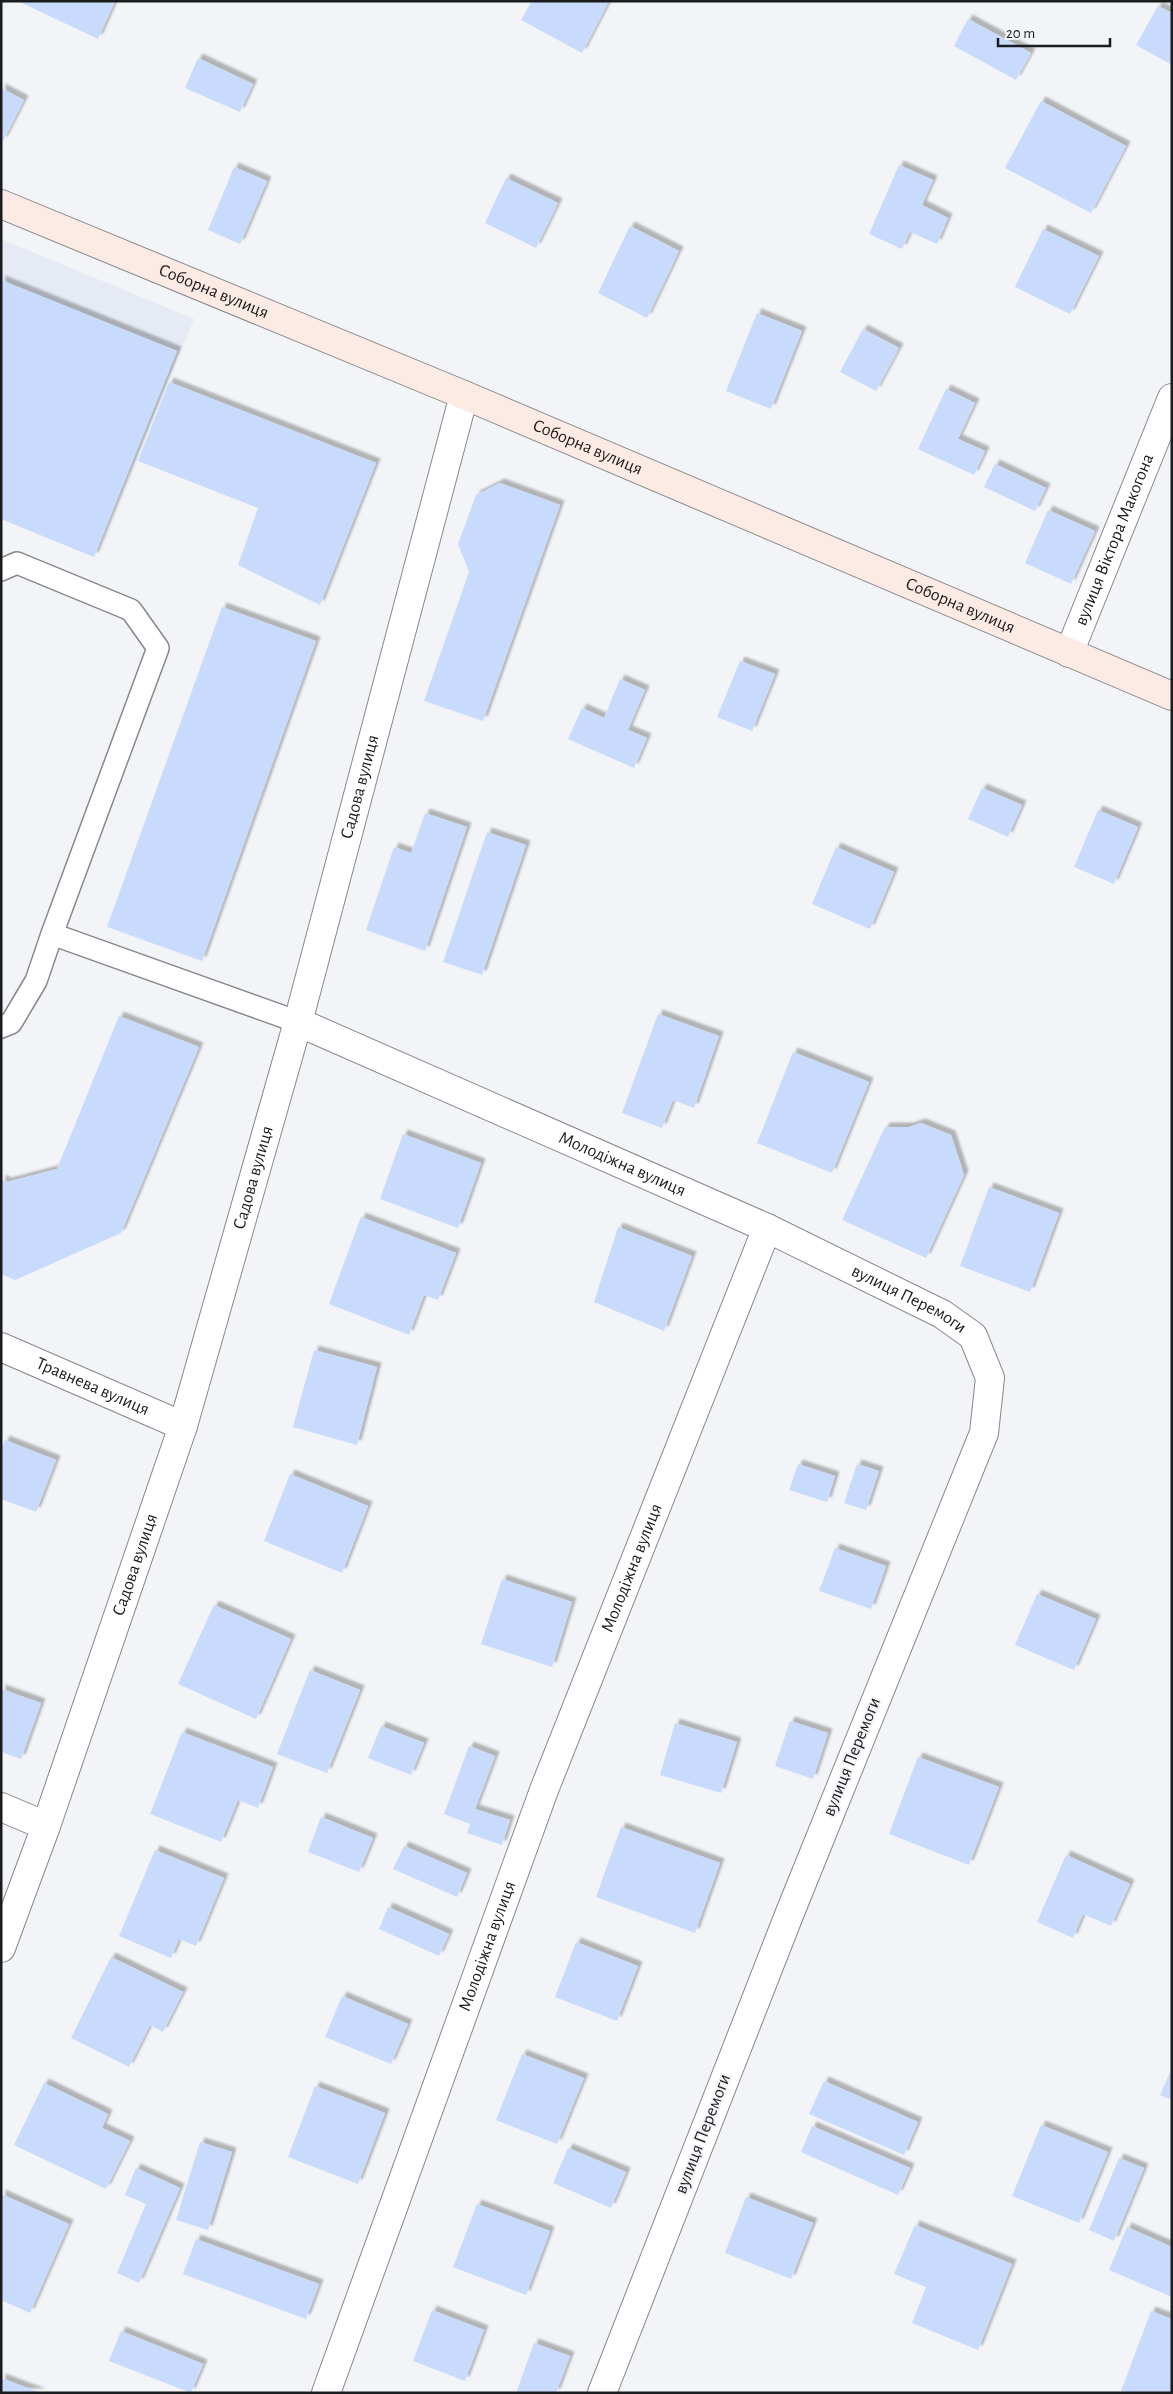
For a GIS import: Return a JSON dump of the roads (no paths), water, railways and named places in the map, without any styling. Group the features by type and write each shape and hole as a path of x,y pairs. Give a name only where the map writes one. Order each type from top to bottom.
{"main road":[{"name":"Соборна вулиця","path":"1,204 464,395 1172,696"}],"street":[{"name":"Садова вулиця","path":"1,1948 46,1826 183,1426 298,1022 464,395"},
{"name":"вулиця Віктора Макогона","path":"1069,653 1172,398"},
{"name":"Молодіжна вулиця","path":"298,1022 767,1228 544,1790 326,2393"},
{"name":"вулиця Перемоги","path":"602,2393 797,1896 984,1433 990,1378 974,1336 942,1314 767,1228"},
{"name":"Травнева вулиця","path":"1,1347 183,1426"},
{"path":"1,1808 46,1826"}],"lane":[{"path":"1,570 18,563 131,610 158,648 36,981 11,1023 1,1027"},
{"path":"52,934 298,1022"}]}
